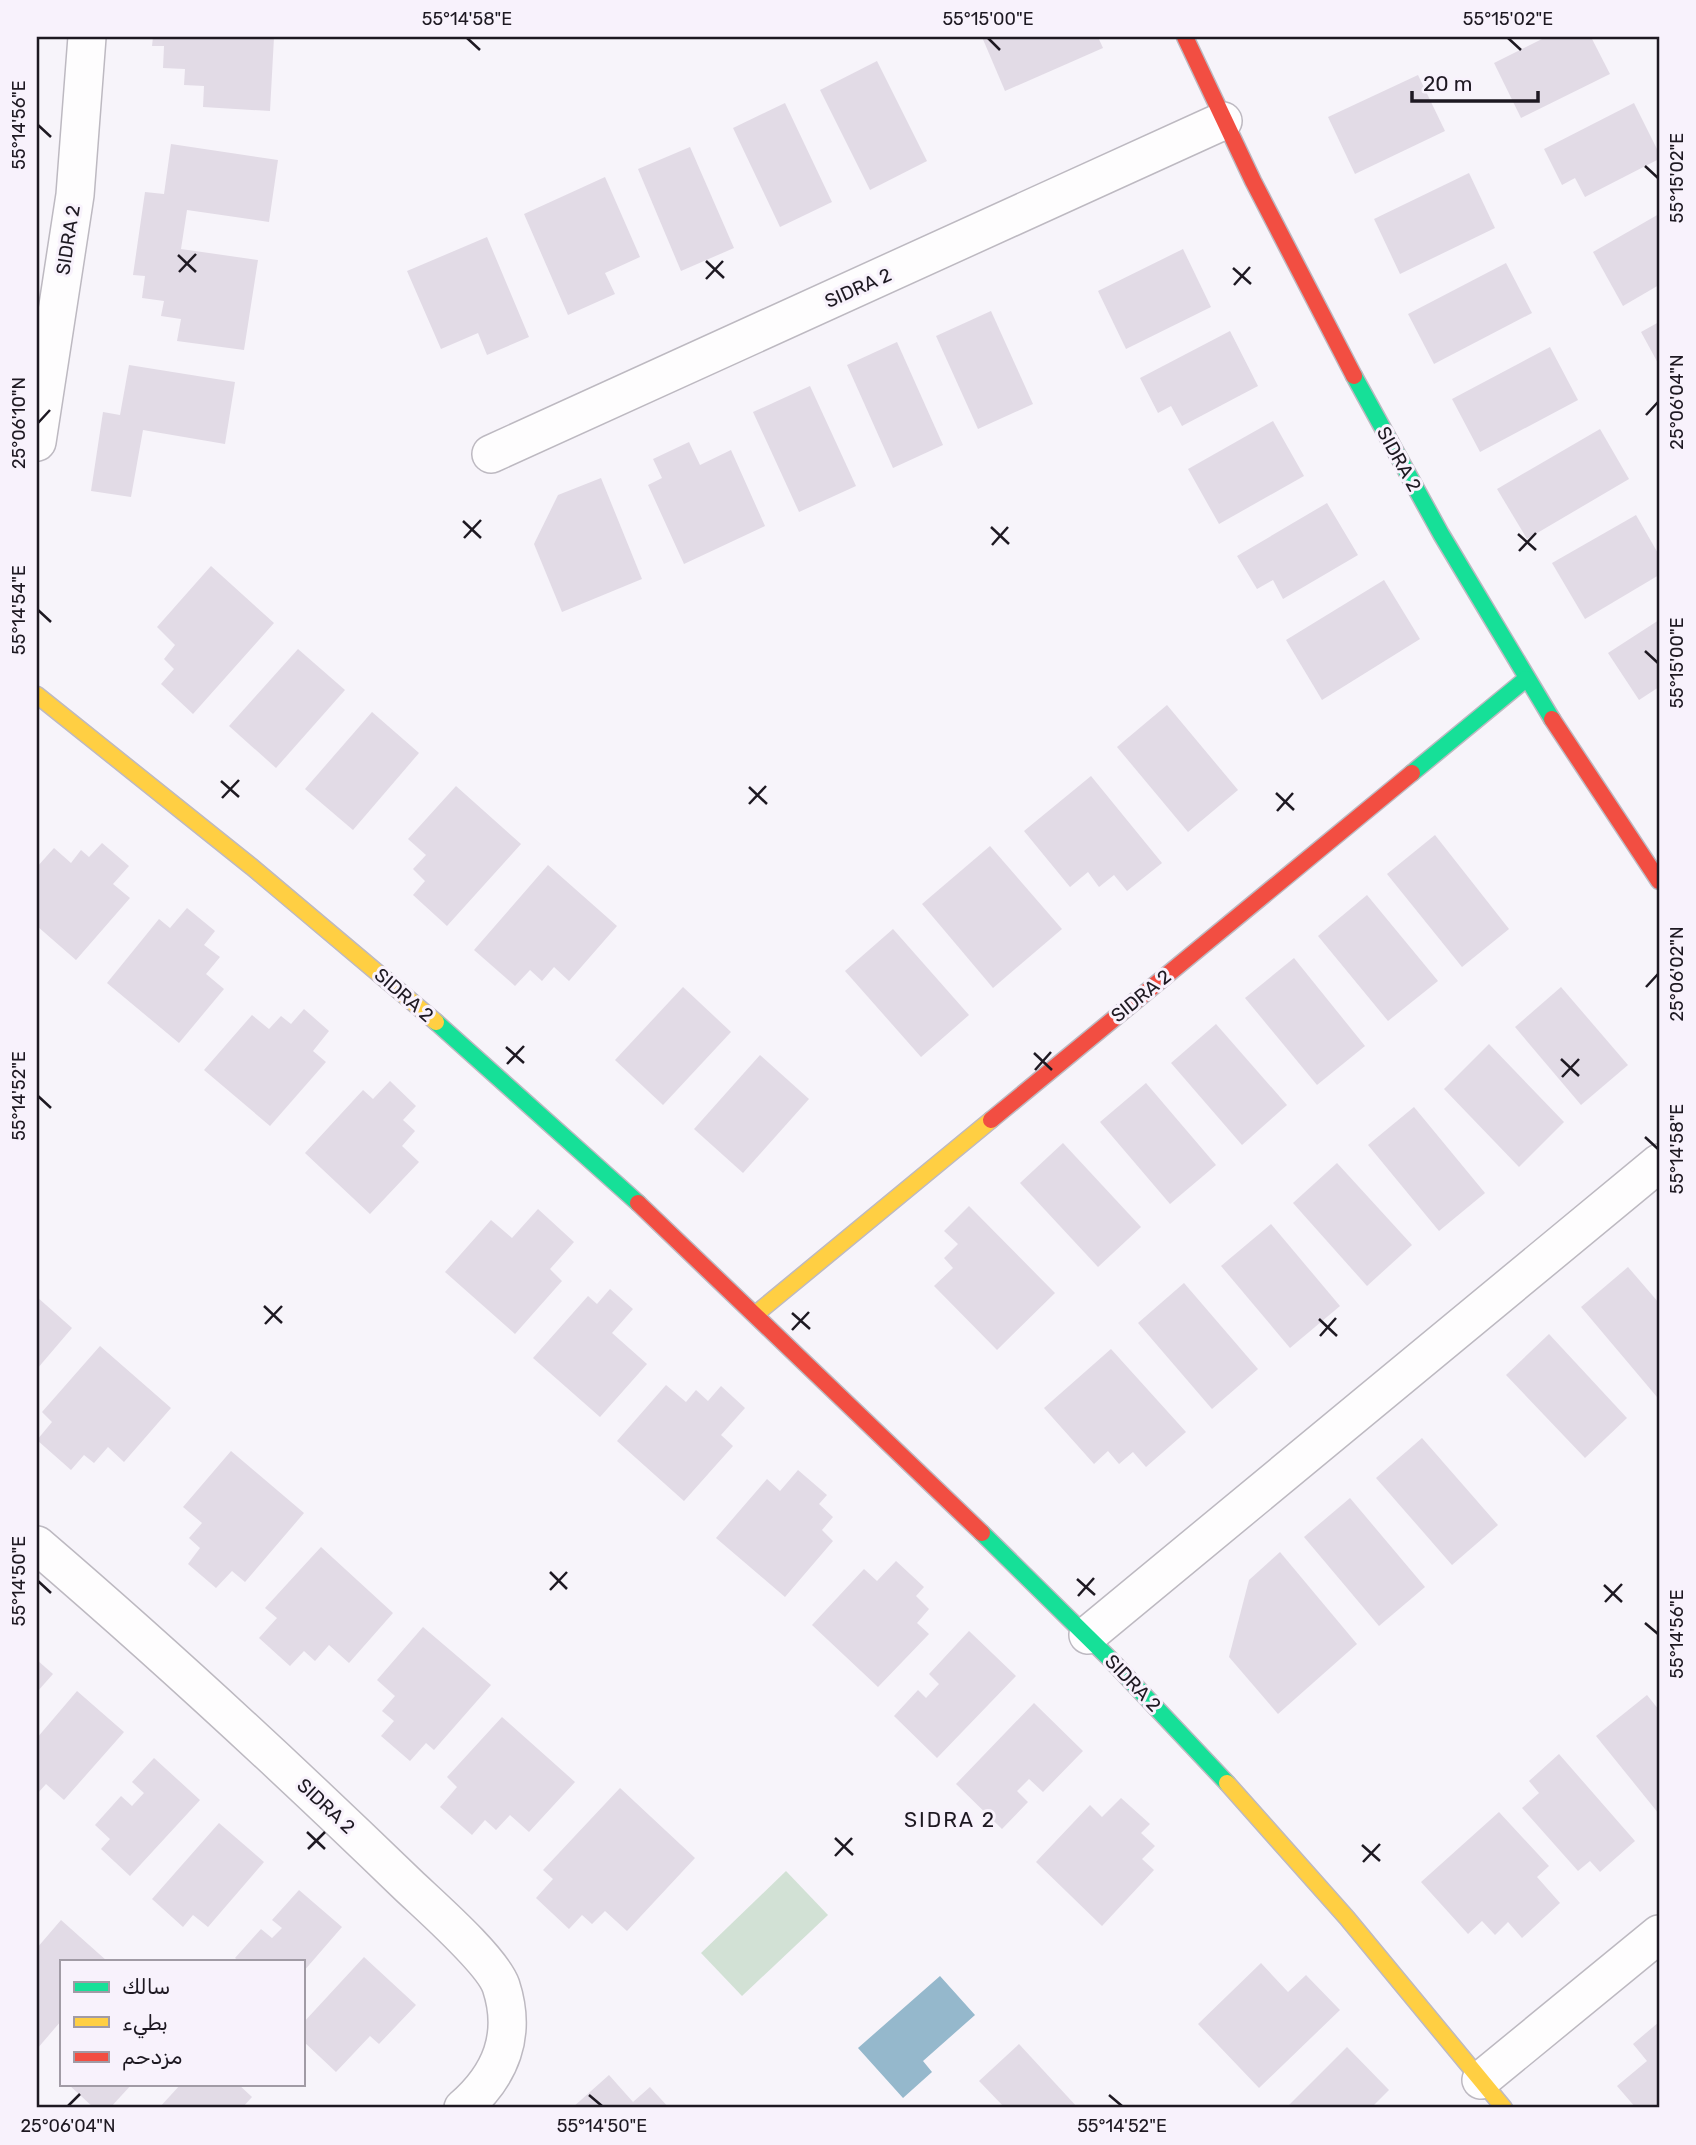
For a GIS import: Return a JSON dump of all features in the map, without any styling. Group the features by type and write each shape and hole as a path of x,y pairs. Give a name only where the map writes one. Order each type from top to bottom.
{"street":[{"name":"SIDRA 2","path":"37,443 75,195 87,37"},
{"name":"SIDRA 2","path":"1185,37 1223,121 1344,358 1420,497 1526,680 1659,881"},
{"name":"SIDRA 2","path":"492,454 1223,121"},
{"name":"SIDRA 2","path":"757,1313 1526,680"},
{"name":"SIDRA 2","path":"37,695 187,813 382,975 572,1142 757,1313 1088,1635 1187,1740 1384,1962 1504,2108"},
{"path":"1088,1635 1659,1163"},
{"name":"SIDRA 2","path":"37,1545 188,1678 333,1813 475,1950 492,1972 500,1983 509,2024 500,2064 475,2097 463,2108"},
{"path":"1481,2080 1659,1934"}],"green space":[{"path":"786,1871 828,1915 742,1996 701,1953"}],"water":[{"path":"940,1976 975,2015 923,2061 932,2072 903,2098 858,2048"}],"building":[{"path":"153,37 274,37 270,111 203,107 204,86 184,85 185,69 163,68 164,46 152,46"},
{"path":"982,37 1098,37 1103,48 1005,91"},
{"path":"1546,37 1591,37 1610,74 1521,118 1494,63"},
{"path":"877,61 927,161 870,190 820,90"},
{"path":"1418,75 1445,131 1355,174 1328,117"},
{"path":"785,103 832,202 780,227 733,128"},
{"path":"1634,103 1659,153 1659,159 1585,197 1575,178 1562,185 1544,149"},
{"path":"171,144 278,160 269,222 187,210 181,249 258,260 244,350 177,341 181,319 161,316 164,301 142,298 145,276 133,275 145,192 164,194"},
{"path":"690,147 734,248 681,271 638,169"},
{"path":"1469,173 1495,228 1400,274 1374,219"},
{"path":"605,177 640,257 605,273 615,294 568,315 524,214"},
{"path":"1659,214 1659,285 1623,306 1593,252"},
{"path":"487,237 529,337 487,355 478,333 441,349 407,271"},
{"path":"1183,249 1211,307 1126,349 1098,291"},
{"path":"1506,263 1532,313 1434,364 1408,314"},
{"path":"991,311 1033,404 978,429 936,336"},
{"path":"1659,322 1659,365 1641,332"},
{"path":"1230,331 1258,386 1182,426 1171,406 1158,413 1140,378"},
{"path":"897,342 943,445 893,468 847,365"},
{"path":"1550,347 1578,400 1480,452 1452,399"},
{"path":"129,365 235,382 225,444 143,430 131,497 91,491 103,412 120,415"},
{"path":"810,386 856,486 799,512 753,412"},
{"path":"1273,421 1304,476 1219,524 1188,469"},
{"path":"1600,429 1629,479 1527,539 1497,489"},
{"path":"689,442 700,465 731,450 765,526 684,564 648,485 662,478 653,459"},
{"path":"601,478 642,579 562,612 534,544 558,495"},
{"path":"1327,503 1358,555 1283,599 1273,580 1257,589 1237,556"},
{"path":"1636,515 1659,555 1659,575 1585,619 1552,563"},
{"path":"211,566 274,623 193,714 161,684 174,669 164,659 175,645 157,627"},
{"path":"1384,580 1420,639 1322,700 1286,640"},
{"path":"1659,620 1659,687 1639,700 1608,653"},
{"path":"298,649 345,690 276,768 229,726"},
{"path":"1167,705 1238,790 1188,832 1117,747"},
{"path":"372,712 419,753 353,830 305,789"},
{"path":"1091,776 1162,863 1127,891 1114,875 1099,887 1088,872 1070,887 1024,831"},
{"path":"456,786 521,844 447,926 413,895 425,881 413,869 426,855 408,839"},
{"path":"1435,835 1509,929 1462,967 1387,874"},
{"path":"102,843 129,866 113,884 130,898 76,960 37,926 37,867 54,848 71,863 81,850 89,857"},
{"path":"990,846 1062,929 993,988 922,904"},
{"path":"548,865 617,926 569,981 554,967 542,981 530,970 515,986 474,950"},
{"path":"1367,895 1438,981 1388,1021 1318,936"},
{"path":"187,908 215,931 204,945 220,957 206,974 224,989 179,1043 107,983 159,919 170,928"},
{"path":"893,929 969,1015 921,1057 845,971"},
{"path":"1294,958 1365,1046 1317,1085 1245,998"},
{"path":"683,987 731,1032 663,1105 615,1060"},
{"path":"1561,987 1628,1065 1581,1105 1515,1027"},
{"path":"304,1009 329,1031 313,1051 326,1062 270,1126 204,1070 252,1015 269,1029 281,1016 291,1024"},
{"path":"1216,1024 1287,1105 1242,1145 1171,1063"},
{"path":"1489,1044 1564,1122 1519,1167 1444,1089"},
{"path":"760,1055 809,1099 743,1173 694,1129"},
{"path":"390,1081 416,1106 403,1120 415,1131 402,1146 419,1162 370,1214 305,1153 363,1090 373,1099"},
{"path":"1146,1083 1216,1165 1170,1204 1100,1122"},
{"path":"1414,1107 1485,1193 1439,1231 1368,1145"},
{"path":"1063,1143 1141,1227 1098,1267 1020,1183"},
{"path":"1337,1163 1412,1245 1367,1286 1293,1203"},
{"path":"969,1206 1055,1293 997,1350 934,1286 953,1268 944,1258 958,1244 944,1231"},
{"path":"538,1209 574,1242 550,1269 562,1281 515,1334 445,1272 491,1220 512,1238"},
{"path":"1271,1224 1340,1306 1290,1348 1221,1266"},
{"path":"1628,1267 1659,1303 1657,1397 1581,1307"},
{"path":"1184,1283 1258,1369 1212,1409 1138,1323"},
{"path":"610,1289 633,1309 612,1333 647,1364 600,1417 533,1358 588,1296 597,1304"},
{"path":"37,1297 72,1328 37,1369"},
{"path":"1549,1334 1627,1418 1585,1458 1506,1375"},
{"path":"100,1346 171,1408 124,1462 108,1447 94,1463 84,1455 71,1470 37,1440 52,1422 42,1412"},
{"path":"1111,1349 1186,1432 1146,1467 1133,1452 1119,1464 1108,1451 1094,1464 1044,1408"},
{"path":"666,1385 686,1402 696,1390 708,1401 721,1386 745,1408 721,1435 733,1446 684,1501 617,1441"},
{"path":"1422,1438 1498,1525 1452,1565 1376,1478"},
{"path":"231,1451 304,1513 245,1582 232,1571 216,1588 188,1564 200,1548 189,1538 202,1523 183,1507"},
{"path":"798,1470 827,1495 819,1504 833,1517 822,1530 833,1541 785,1597 716,1538 767,1479 780,1491"},
{"path":"1350,1498 1425,1587 1379,1626 1304,1537"},
{"path":"321,1547 393,1613 349,1663 329,1645 315,1661 304,1651 290,1666 259,1638 277,1618 265,1608"},
{"path":"1280,1552 1357,1644 1278,1714 1229,1657 1249,1580"},
{"path":"896,1561 924,1587 916,1596 929,1609 917,1623 929,1634 878,1687 812,1625 864,1569 877,1581"},
{"path":"423,1627 491,1685 434,1750 426,1743 410,1761 381,1736 394,1721 382,1711 395,1696 377,1680"},
{"path":"969,1631 1016,1676 937,1758 894,1716 918,1690 926,1698 939,1684 929,1674"},
{"path":"37,1660 53,1674 37,1692"},
{"path":"77,1691 124,1732 64,1800 46,1784 37,1794 37,1738"},
{"path":"1647,1695 1659,1710 1659,1814 1596,1736"},
{"path":"1034,1703 1083,1751 1043,1792 1029,1779 1017,1791 1028,1802 1002,1829 956,1784"},
{"path":"502,1717 575,1782 529,1832 510,1815 496,1830 485,1820 472,1835 440,1807 457,1787 447,1777"},
{"path":"1559,1754 1635,1841 1600,1872 1590,1861 1578,1871 1522,1808 1539,1793 1529,1781"},
{"path":"154,1758 200,1800 130,1876 101,1849 110,1839 95,1825 121,1796 132,1806 144,1793 132,1782"},
{"path":"620,1788 695,1858 627,1931 605,1911 592,1924 582,1915 569,1929 536,1898 553,1879 543,1870"},
{"path":"1121,1798 1150,1824 1141,1833 1155,1846 1142,1859 1154,1870 1102,1926 1036,1862 1090,1805 1102,1817"},
{"path":"1499,1812 1549,1866 1537,1877 1560,1903 1522,1938 1508,1922 1495,1935 1482,1921 1468,1934 1421,1882"},
{"path":"219,1823 264,1862 208,1927 193,1915 183,1927 152,1899"},
{"path":"299,1890 342,1927 304,1971 304,1960 235,1958 261,1929 272,1938 282,1928 272,1920"},
{"path":"61,1920 106,1960 60,1960 60,2022 37,2049 37,1948"},
{"path":"364,1957 416,2005 379,2044 370,2036 336,2072 304,2042 304,2022"},
{"path":"1261,1963 1288,1992 1306,1975 1340,2010 1259,2088 1198,2024"},
{"path":"1659,2022 1659,2108 1636,2108 1617,2086 1647,2061 1633,2044"},
{"path":"1019,2044 1078,2108 1005,2108 979,2081"},
{"path":"1347,2047 1389,2090 1371,2108 1286,2108"},
{"path":"609,2075 633,2102 650,2087 669,2108 572,2108"},
{"path":"70,2086 130,2086 110,2108 94,2108"},
{"path":"179,2086 240,2086 252,2097 242,2108 159,2108"}],"traffic: fast":[{"path":"1354,376 1441,534 1552,719"},
{"path":"1412,773 1526,679"},
{"path":"436,1022 638,1203"},
{"path":"982,1533 1110,1659 1227,1783"}],"traffic: slow":[{"path":"37,695 252,867 436,1022"},
{"path":"757,1313 991,1120"},
{"path":"1227,1783 1347,1918 1504,2108"}],"traffic: jam":[{"path":"1185,37 1253,181 1354,376"},
{"path":"1552,719 1659,881"},
{"path":"991,1120 1412,773"},
{"path":"638,1203 982,1533"}],"district":[{"name":"SIDRA 2","path":"950,1819"}]}
